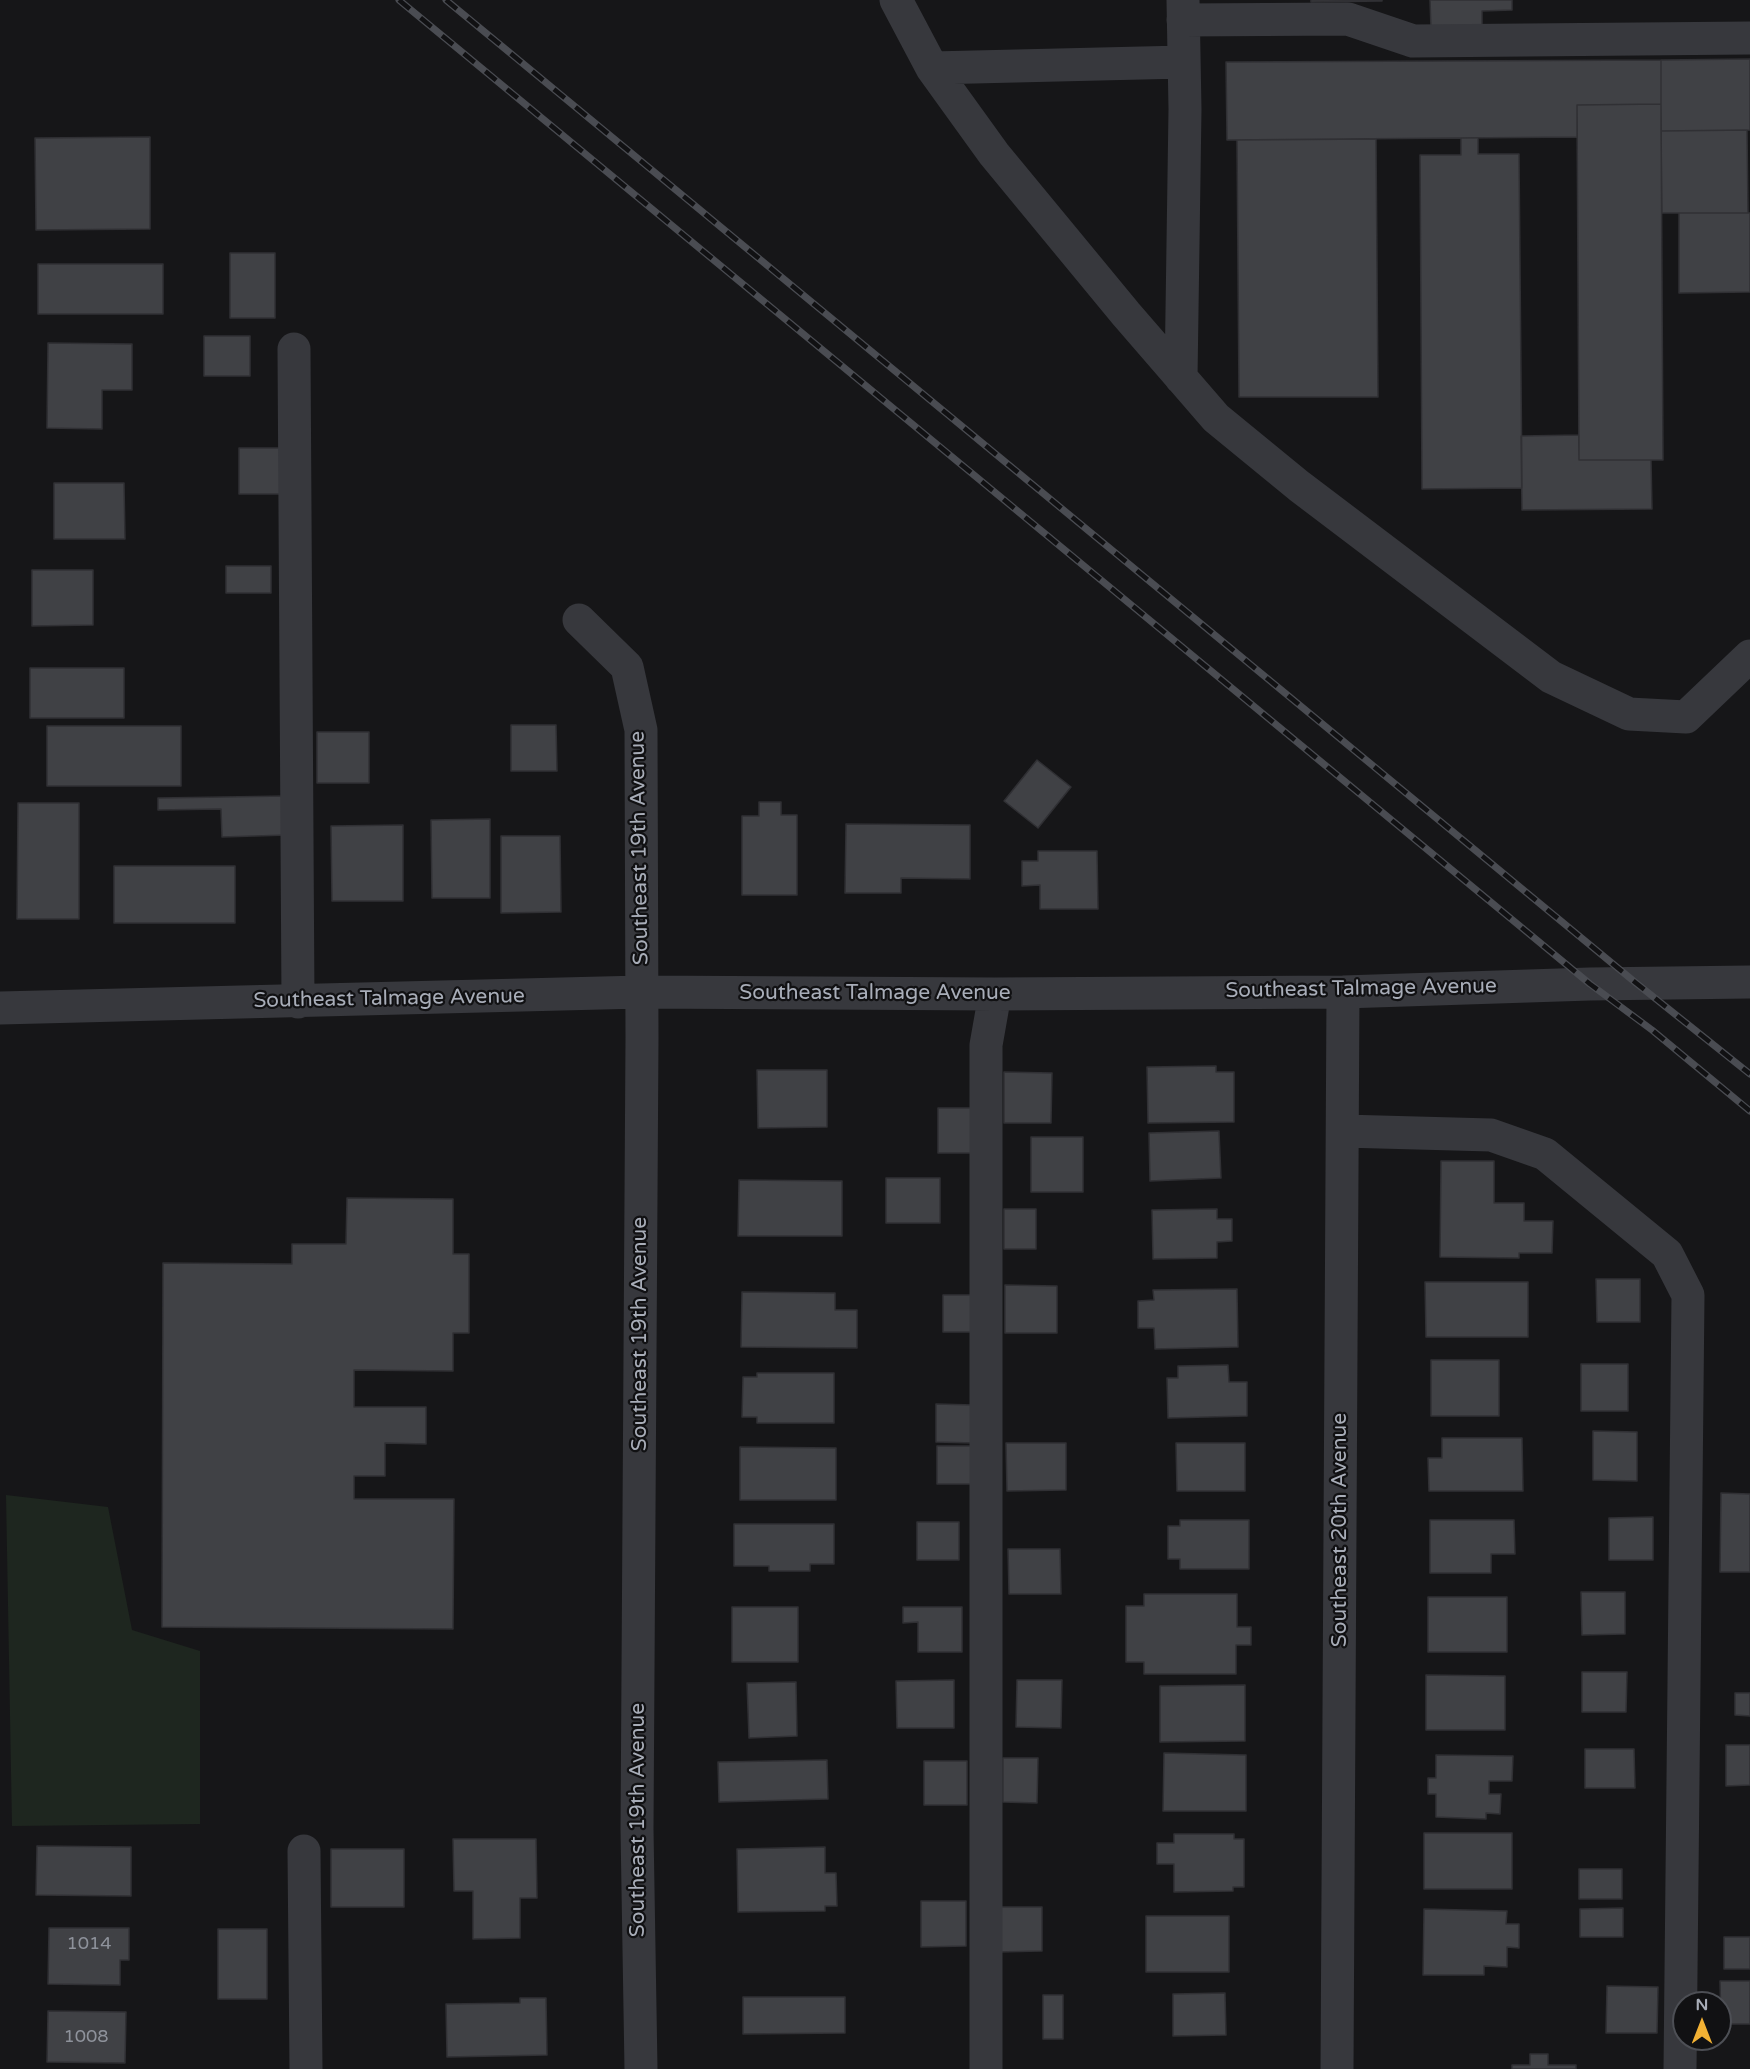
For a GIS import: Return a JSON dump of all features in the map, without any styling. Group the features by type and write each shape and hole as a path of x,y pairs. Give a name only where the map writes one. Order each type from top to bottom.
{"street":[{"path":"896,0 932,68 994,154 1216,418 1299,486 1551,677 1629,714 1686,717 1750,656"},
{"path":"1181,378 1185,110 1183,10 1348,19 1413,42 1750,38"},
{"path":"932,68 1184,62"},
{"path":"294,349 298,1002"},
{"name":"Southeast 19th Avenue","path":"579,620 627,667 641,729 642,992 637,1829 641,2069"},
{"name":"Southeast Talmage Avenue","path":"0,1008 642,992 995,994 1343,992 1590,984 1750,982"},
{"name":"Southeast 20th Avenue","path":"1337,2069 1343,992"},
{"path":"986,2069 986,1057 995,994"},
{"path":"1343,1131 1491,1136 1545,1154 1667,1254 1688,1295 1680,2069"},
{"path":"304,1851 306,2069"}],"shaded area":[{"path":"6,1495 108,1507 132,1630 200,1651 200,1824 12,1826"}],"building":[{"path":"1311,0 1382,0 1382,1 1311,2"},
{"path":"1430,0 1512,0 1512,10 1482,11 1482,29 1431,29"},
{"path":"1750,59 1750,130 1661,131 1661,60"},
{"path":"1661,60 1661,104 1577,105 1577,137 1227,140 1226,62"},
{"path":"1661,104 1663,460 1579,460 1577,105"},
{"path":"1747,130 1748,213 1662,213 1661,131"},
{"path":"150,137 150,229 36,230 35,138"},
{"path":"1461,138 1478,138 1478,154 1519,154 1522,488 1422,489 1420,155 1461,155"},
{"path":"1376,139 1378,397 1239,397 1237,140"},
{"path":"1679,213 1750,213 1750,292 1679,293"},
{"path":"230,253 275,253 275,318 230,318"},
{"path":"38,264 163,264 163,314 38,314"},
{"path":"204,336 250,336 250,376 204,376"},
{"path":"48,343 132,344 132,390 102,390 102,429 47,428"},
{"path":"1579,435 1579,460 1651,460 1652,509 1522,510 1521,436"},
{"path":"239,448 282,448 282,494 239,494"},
{"path":"54,483 124,483 125,539 54,539"},
{"path":"226,566 271,566 271,593 226,593"},
{"path":"32,570 93,570 93,625 32,626"},
{"path":"30,668 124,668 124,718 30,718"},
{"path":"511,725 556,725 557,771 511,771"},
{"path":"47,726 181,726 181,786 47,786"},
{"path":"317,732 369,732 369,783 317,783"},
{"path":"1037,760 1071,787 1038,828 1004,801"},
{"path":"287,796 288,835 222,837 221,809 158,810 158,798"},
{"path":"759,802 781,802 781,815 797,815 797,895 742,895 742,816 759,816"},
{"path":"18,803 79,803 79,919 17,919"},
{"path":"490,819 490,898 432,898 431,820"},
{"path":"846,824 970,825 970,879 901,878 901,893 845,893"},
{"path":"403,825 403,901 332,901 331,826"},
{"path":"501,836 560,836 561,912 501,913"},
{"path":"1038,851 1097,851 1098,909 1040,909 1040,885 1022,886 1022,861 1038,861"},
{"path":"114,866 235,866 235,923 114,923"},
{"path":"1216,1066 1216,1072 1234,1072 1234,1122 1148,1123 1147,1067"},
{"path":"757,1070 827,1070 827,1127 758,1128"},
{"path":"1004,1072 1052,1073 1051,1123 1004,1123"},
{"path":"938,1108 975,1108 975,1153 938,1153"},
{"path":"1219,1131 1221,1178 1150,1181 1149,1133"},
{"path":"1031,1137 1083,1137 1083,1192 1031,1192"},
{"path":"1441,1161 1494,1161 1494,1203 1524,1203 1524,1221 1553,1221 1552,1253 1519,1253 1519,1258 1440,1257"},
{"path":"886,1178 940,1178 940,1223 886,1223"},
{"path":"739,1180 842,1181 842,1236 738,1236"},
{"path":"347,1198 453,1199 453,1254 469,1254 469,1333 453,1333 453,1371 354,1370 354,1407 426,1407 426,1444 385,1443 385,1476 354,1476 354,1499 454,1499 453,1629 162,1627 163,1263 292,1264 292,1244 346,1244"},
{"path":"1004,1209 1036,1209 1036,1249 1004,1249"},
{"path":"1217,1209 1217,1219 1232,1219 1232,1241 1217,1242 1217,1258 1153,1259 1152,1210"},
{"path":"1596,1279 1640,1279 1640,1322 1597,1322"},
{"path":"1425,1282 1528,1282 1528,1337 1426,1337"},
{"path":"1005,1285 1057,1286 1057,1333 1005,1333"},
{"path":"1237,1289 1238,1347 1155,1349 1154,1328 1138,1328 1138,1301 1154,1300 1153,1290"},
{"path":"742,1292 835,1293 835,1310 857,1310 857,1348 741,1347"},
{"path":"943,1295 973,1295 973,1332 943,1332"},
{"path":"1431,1360 1499,1360 1499,1416 1431,1416"},
{"path":"1581,1364 1628,1364 1628,1411 1581,1411"},
{"path":"1228,1365 1229,1382 1247,1382 1247,1416 1168,1418 1167,1378 1178,1378 1178,1366"},
{"path":"757,1373 834,1373 834,1423 757,1423 757,1417 742,1417 743,1377 757,1377"},
{"path":"936,1404 974,1405 974,1443 936,1442"},
{"path":"1593,1431 1637,1432 1637,1481 1593,1480"},
{"path":"1442,1438 1522,1438 1523,1491 1429,1491 1428,1458 1442,1458"},
{"path":"1006,1443 1066,1443 1066,1490 1007,1491"},
{"path":"1176,1443 1245,1443 1245,1491 1177,1491"},
{"path":"937,1446 973,1446 973,1484 937,1484"},
{"path":"740,1447 836,1448 836,1500 740,1500"},
{"path":"1721,1493 1750,1494 1750,1572 1720,1572"},
{"path":"1653,1517 1653,1560 1609,1560 1609,1518"},
{"path":"1180,1520 1249,1520 1249,1569 1180,1569 1180,1559 1168,1559 1168,1526 1180,1526"},
{"path":"1430,1520 1514,1520 1515,1554 1491,1554 1491,1573 1430,1573"},
{"path":"917,1522 959,1522 959,1560 917,1560"},
{"path":"734,1524 834,1524 834,1564 810,1564 810,1571 769,1571 769,1566 734,1566"},
{"path":"1008,1549 1060,1549 1061,1594 1009,1594"},
{"path":"1581,1592 1625,1592 1625,1634 1582,1635"},
{"path":"1144,1594 1237,1594 1237,1627 1251,1627 1251,1645 1236,1645 1236,1674 1144,1674 1144,1662 1126,1662 1126,1606 1144,1606"},
{"path":"1428,1597 1507,1597 1507,1652 1428,1652"},
{"path":"732,1607 798,1607 798,1662 732,1662"},
{"path":"903,1607 962,1607 962,1652 918,1652 918,1622 903,1623"},
{"path":"1582,1672 1627,1672 1626,1712 1582,1712"},
{"path":"1426,1675 1505,1676 1505,1730 1426,1730"},
{"path":"954,1680 954,1728 897,1728 896,1681"},
{"path":"1017,1680 1062,1680 1061,1728 1016,1727"},
{"path":"796,1682 797,1736 749,1738 747,1683"},
{"path":"1245,1685 1245,1741 1160,1742 1160,1686"},
{"path":"1735,1693 1750,1693 1750,1716 1735,1715"},
{"path":"1726,1745 1750,1745 1750,1785 1726,1786"},
{"path":"1585,1749 1634,1749 1635,1788 1585,1788"},
{"path":"1164,1753 1246,1755 1246,1811 1163,1811"},
{"path":"1436,1755 1513,1756 1512,1781 1489,1781 1489,1794 1501,1794 1500,1814 1486,1813 1486,1819 1436,1817 1436,1794 1428,1794 1428,1778 1436,1778"},
{"path":"1003,1758 1038,1758 1037,1803 1003,1802"},
{"path":"827,1760 828,1799 719,1802 718,1762"},
{"path":"924,1761 967,1761 967,1805 924,1805"},
{"path":"1424,1833 1512,1833 1512,1889 1424,1889"},
{"path":"1174,1834 1234,1834 1234,1839 1244,1839 1244,1887 1233,1887 1233,1891 1174,1892 1174,1864 1157,1864 1157,1843 1174,1843"},
{"path":"453,1839 536,1839 537,1898 520,1898 520,1938 473,1939 473,1891 454,1891"},
{"path":"37,1846 131,1847 131,1896 36,1895"},
{"path":"825,1847 825,1873 836,1873 837,1906 825,1906 825,1911 738,1912 737,1849"},
{"path":"331,1849 404,1849 404,1907 331,1907"},
{"path":"1579,1869 1622,1869 1622,1899 1579,1899"},
{"path":"921,1901 966,1901 966,1946 921,1947"},
{"path":"997,1907 1042,1907 1042,1951 997,1952"},
{"path":"1623,1908 1623,1937 1580,1937 1580,1909"},
{"path":"1424,1909 1507,1911 1506,1924 1519,1924 1519,1948 1507,1947 1507,1967 1484,1966 1484,1975 1423,1975"},
{"path":"1146,1916 1229,1916 1229,1972 1146,1972"},
{"path":"49,1928 129,1928 129,1960 120,1960 120,1985 48,1984"},
{"path":"218,1929 267,1929 267,1999 218,1999"},
{"path":"1724,1937 1750,1937 1750,1969 1724,1969"},
{"path":"1720,1981 1750,1981 1750,2024 1732,2024 1732,1991 1720,1991"},
{"path":"1607,1986 1658,1987 1657,2033 1606,2033"},
{"path":"1225,1993 1226,2035 1173,2036 1173,1994"},
{"path":"1043,1995 1063,1995 1063,2039 1043,2039"},
{"path":"743,1997 845,1997 845,2033 743,2034"},
{"path":"520,1998 546,1998 547,2055 447,2057 446,2004 520,2003"},
{"path":"48,2011 126,2012 125,2063 47,2062"},
{"path":"1530,2054 1548,2054 1548,2065 1576,2065 1576,2069 1512,2069 1512,2065 1530,2065"}],"railway":[{"path":"399,0 1590,984 1652,1030 1750,1111"},
{"path":"446,0 1636,983 1750,1074"}]}
